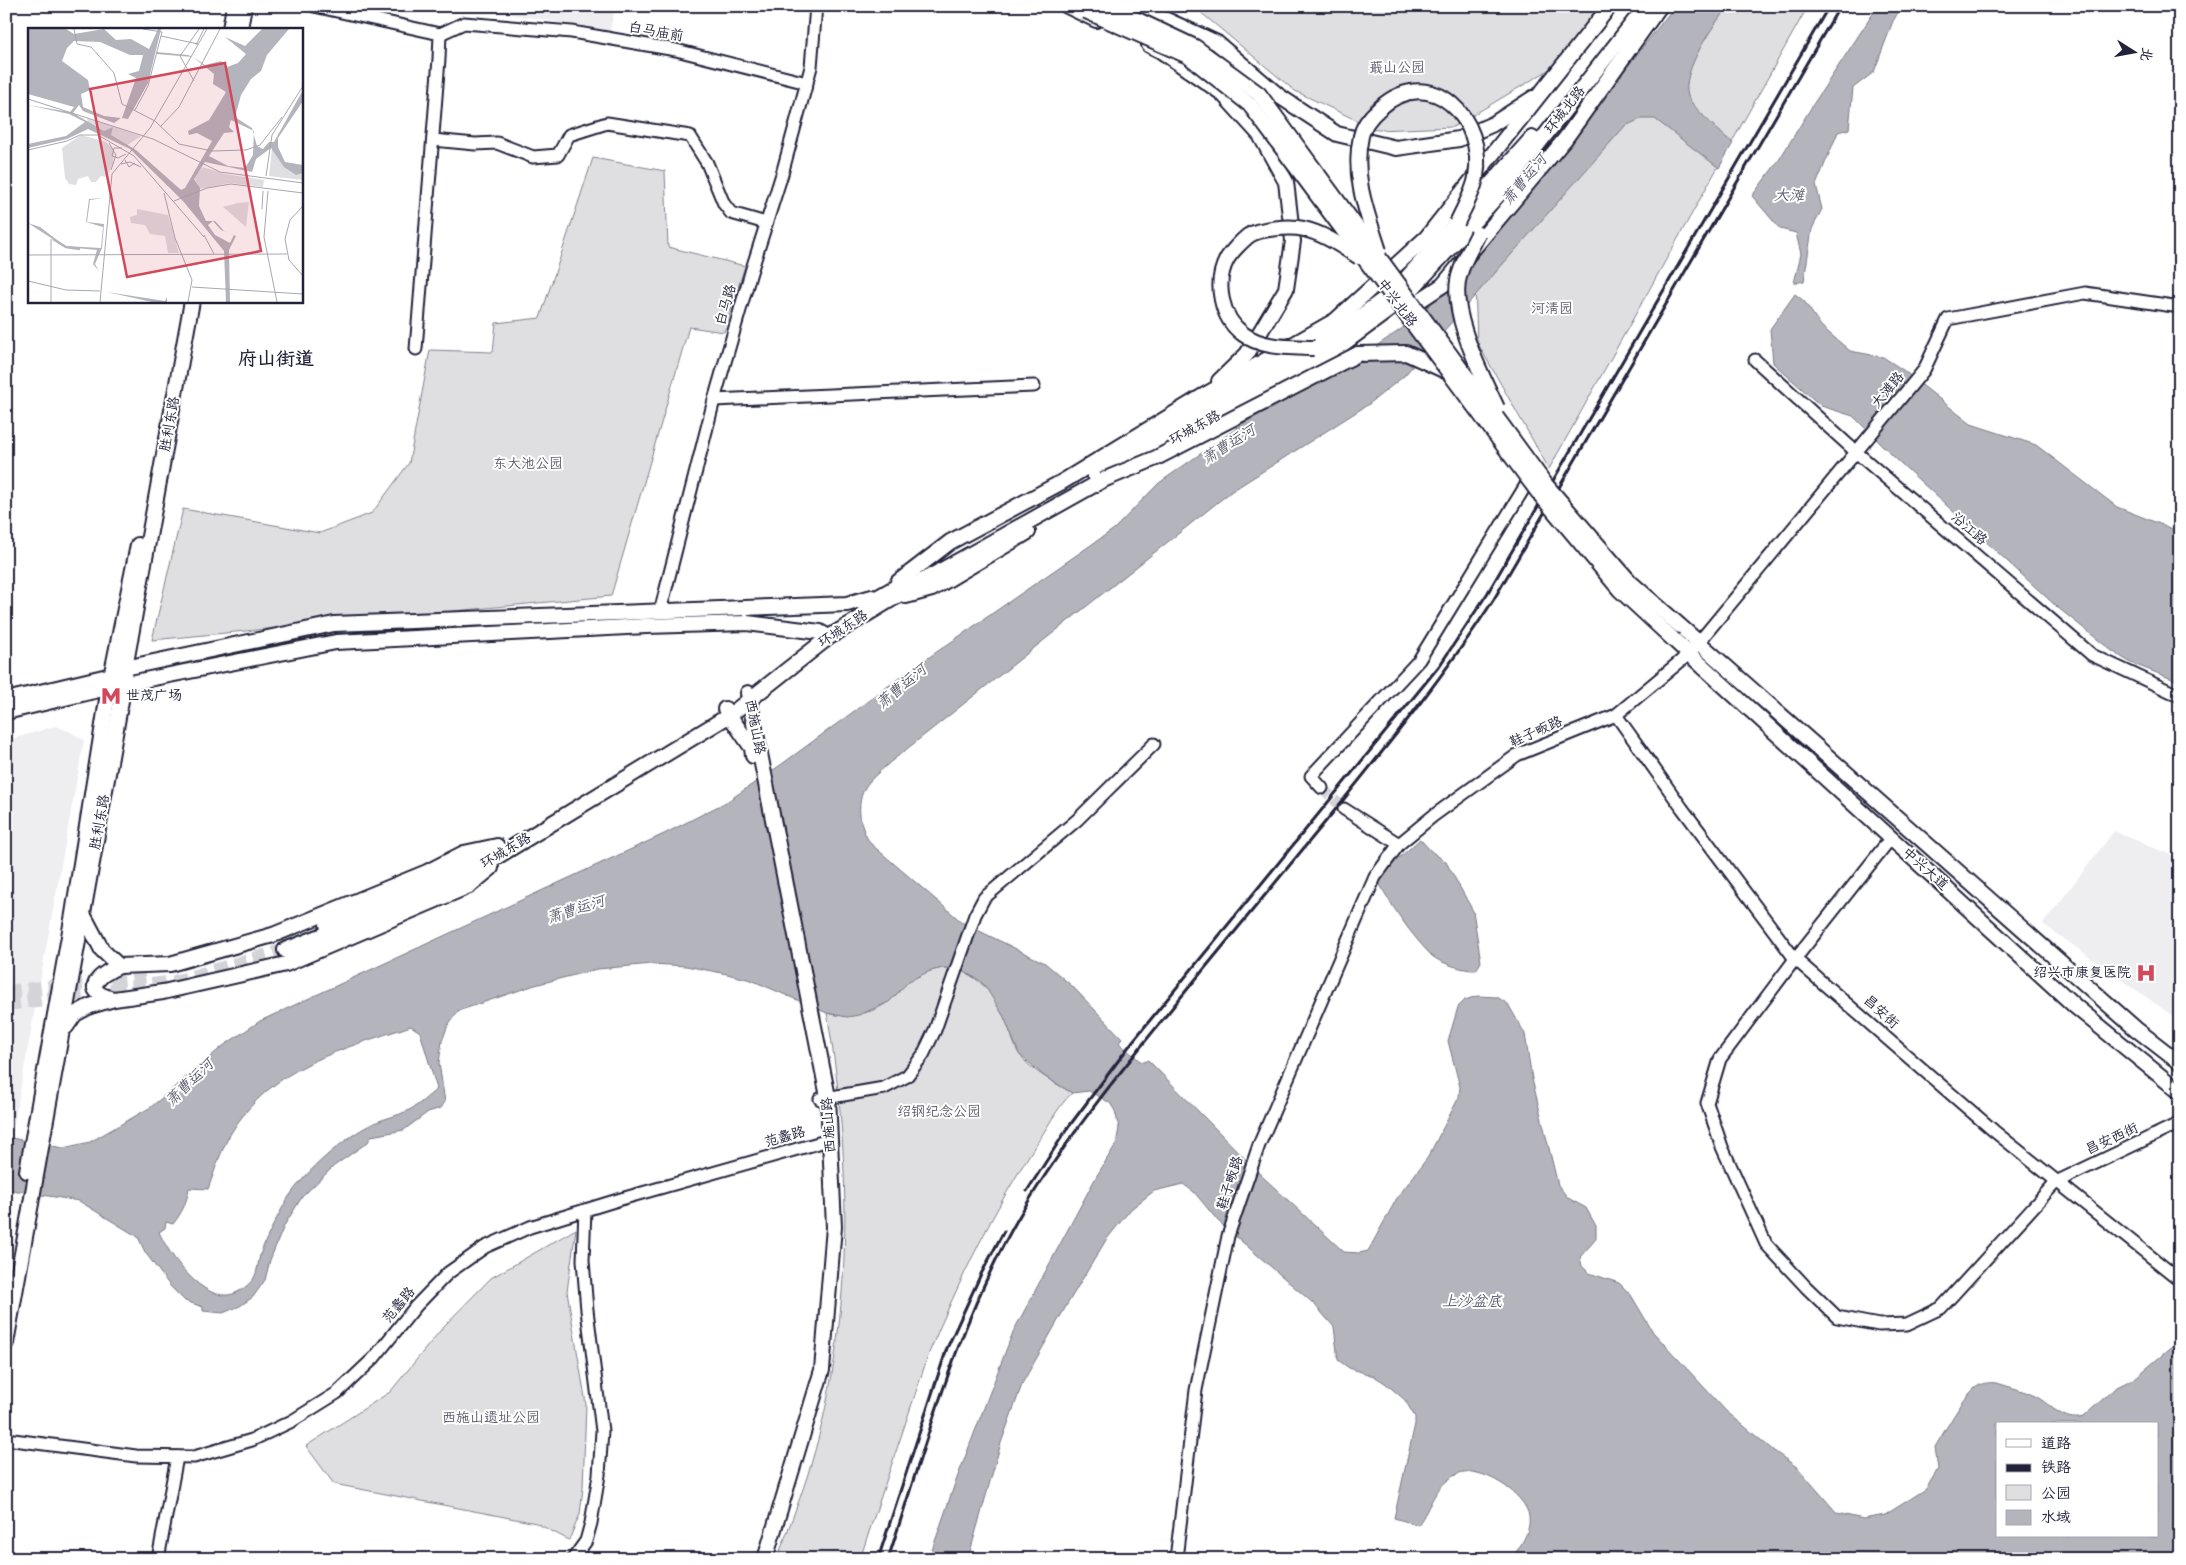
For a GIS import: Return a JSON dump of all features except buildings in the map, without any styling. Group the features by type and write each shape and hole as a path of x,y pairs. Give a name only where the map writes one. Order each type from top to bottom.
{"main road":[{"path":"230,28 234,6"},
{"path":"240,28 244,6"},
{"path":"1068,6 1162,51 1222,93 1260,135 1286,182 1293,241 1286,289 1247,354 1203,396"},
{"name":"中兴北路","path":"1068,6 1086,11 1188,56 1250,105 1529,480 1620,590 1674,640"},
{"name":"中兴北路","path":"1108,6 1195,47 1259,94 1546,485 1630,582 1680,626"},
{"path":"886,595 950,542 1062,482 1203,396 1336,320 1426,238 1610,6"},
{"path":"1512,438 1470,350 1458,302 1459,274 1478,234 1587,94 1646,6"},
{"name":"环城北路","path":"1398,296 1497,188 1646,6"},
{"path":"6,712 111,681 125,668 334,624 847,604 886,595 932,589 1124,477 1200,441 1443,285 1564,139 1660,6"},
{"path":"1141,7 1217,43 1279,96 1337,134 1396,148 1459,139 1493,124 1544,90"},
{"path":"1383,264 1362,198 1358,166 1361,134 1371,116 1390,100 1412,92 1429,92 1448,100 1460,111 1474,134 1478,155 1476,178 1457,223"},
{"name":"环城北路","path":"1398,296 1457,223 1497,188"},
{"path":"1314,348 1267,345 1243,334 1226,315 1220,285 1228,258 1250,235 1281,227 1304,229 1328,237 1368,263"},
{"name":"环城东路","path":"948,562 1314,348 1398,296"},
{"name":"环城东路","path":"284,946 499,850 727,712 824,634 886,595 1103,480 1339,347 1398,296"},
{"name":"胜利东路","path":"6,1343 25,1208 43,1111 111,681 171,382 184,302"},
{"name":"胜利东路","path":"43,1111 63,1032 124,684 125,668 192,302"},
{"path":"1103,480 1156,458 1358,354 1406,353 1450,373"},
{"path":"6,700 111,681 124,684 336,642 646,626 728,624 756,624 824,634"},
{"name":"中兴大道","path":"1680,626 2136,1029 2180,1063"},
{"name":"中兴大道","path":"1674,640 2076,1007 2180,1092"},
{"name":"西施山路","path":"749,695 755,747 823,1093 834,1227 822,1370 766,1559"},
{"name":"西施山路","path":"727,712 755,747"},
{"path":"114,999 103,996 96,990 96,985 98,978 105,972 119,966 170,964 273,935 427,872 464,853 499,850"},
{"path":"63,1032 75,1014 90,1006 114,999 163,992 286,964 469,886 488,871 499,850"},
{"path":"84,916 102,950 119,966"},
{"name":"西施山路","path":"756,1559 816,1369 828,1227 822,1142 823,1093"},
{"name":"胜利东路","path":"6,1289 25,1208"}],"street":[{"path":"314,6 440,34 416,349"},
{"name":"白马路","path":"660,612 714,400 782,174 811,67 816,6"},
{"name":"白马庙前","path":"440,34 464,23 572,32 676,50 806,83"},
{"path":"433,140 475,144 497,143 533,157 558,155 569,135 607,123 690,136 707,163 724,204 731,212 766,223"},
{"name":"大滩路","path":"1690,654 1924,370 1948,319 2085,292 2180,308"},
{"name":"沿江路","path":"1755,360 1856,452 2092,655 2180,696"},
{"path":"714,400 1034,386"},
{"path":"1322,788 1312,776 1419,660 1529,480"},
{"name":"鞋子畈路","path":"1176,1559 1196,1390 1228,1236 1259,1144 1375,877 1399,844 1433,816 1517,755 1616,715 1690,654"},
{"name":"昌安街","path":"1616,715 1682,808 1795,959 1994,1131 2180,1280"},
{"path":"823,1093 884,1088 907,1076 923,1055 935,1030 974,914 984,898 1077,820 1154,744"},
{"path":"1344,808 1399,844"},
{"path":"1891,838 1795,959 1720,1059 1707,1103 1722,1147 1766,1244 1837,1317 1879,1325 1907,1324 1941,1308 2056,1182"},
{"name":"昌安西街","path":"2056,1182 2180,1123"},
{"name":"范蠡路","path":"6,1439 136,1456 176,1457 194,1457 252,1440 292,1422 337,1393 368,1364 416,1306 448,1273 485,1247 530,1228 585,1210 822,1142"},
{"path":"572,1559 586,1540 591,1523 599,1475 602,1431 587,1310 583,1260 585,1210"},
{"path":"158,1559 176,1457"}],"shaded area":[{"path":"499,6 615,6 610,31 498,12"},
{"path":"55,726 69,731 84,740 6,1168 6,741"},
{"name":"绍兴市康复医院","path":"2114,831 2180,859 2180,1021 2043,924"}],"green space":[{"name":"蕺山公园","path":"1193,6 1601,6 1562,62 1453,127 1377,130 1295,91"},
{"name":"河清园","path":"1710,6 1808,6 1549,469 1477,342 1475,282"},
{"name":"东大池公园","path":"593,158 665,171 668,247 745,266 724,332 689,327 611,596 152,640 183,509 320,533 372,513 409,463 430,350 493,352 496,323 540,318"},
{"name":"绍钢纪念公园","path":"943,968 955,969 966,973 984,986 998,1004 1019,1054 1030,1066 1072,1093 1057,1111 1005,1196 952,1299 929,1353 860,1559 777,1559 807,1477 822,1422 834,1364 841,1306 844,1187 836,1070 827,1013 851,1015 868,1012 892,999 911,979"},
{"name":"西施山遗址公园","path":"576,1229 567,1291 586,1404 583,1488 580,1514 569,1540 536,1523 334,1484 306,1446 390,1392 444,1326 491,1278"}],"water":[{"path":"1675,6 1729,6 1715,24 1700,49 1689,75 1687,86 1690,100 1733,143 1719,168 1655,119 1641,119 1625,126 1404,376 1369,404 1232,491 876,775 864,789 861,797 861,822 867,837 871,844 963,923 1045,963 1072,986 1122,1038 1119,1043 1140,1061 1148,1060 1263,1177 1344,1252 1359,1253 1368,1251 1397,1198 1428,1157 1459,1097 1460,1087 1448,1041 1458,1007 1465,1000 1477,996 1497,997 1508,1004 1525,1034 1532,1079 1558,1185 1568,1198 1586,1208 1596,1226 1596,1239 1580,1257 1582,1266 1589,1273 1619,1283 1631,1295 1653,1332 1726,1411 1774,1451 1798,1468 1837,1513 1863,1519 1885,1515 1926,1489 1938,1469 1935,1447 1967,1396 1978,1386 1987,1383 1997,1383 2021,1390 2041,1399 2064,1415 2076,1418 2083,1417 2115,1388 2135,1378 2180,1340 2180,1546 2163,1559 1511,1559 1524,1540 1528,1528 1529,1517 1526,1508 1511,1490 1500,1483 1477,1473 1466,1472 1457,1474 1443,1485 1418,1525 1394,1518 1415,1424 1415,1417 1405,1400 1374,1376 1349,1368 1338,1360 1334,1327 1314,1304 1218,1221 1194,1192 1183,1184 1154,1191 1131,1209 1106,1240 1023,1382 1001,1443 968,1559 929,1559 954,1486 1013,1332 1096,1177 1116,1144 1119,1128 1115,1111 1110,1103 1089,1091 1072,1093 1044,1076 1019,1054 1004,1017 985,986 979,980 959,969 943,968 930,971 909,981 889,1002 859,1015 847,1017 827,1013 751,980 686,966 652,964 598,969 535,985 458,1011 448,1025 442,1041 439,1063 445,1102 441,1108 428,1112 404,1130 371,1136 368,1142 334,1166 302,1197 284,1226 270,1260 265,1280 253,1297 240,1306 223,1313 203,1311 203,1307 185,1301 170,1286 145,1252 138,1237 79,1201 6,1189 6,1137 63,1148 90,1142 151,1107 223,1046 260,1021 664,834 728,801 902,676 1114,529 1159,483 1244,423 1337,372 1400,330 1426,310 1442,280 1567,143","holes":["411,1026 420,1032 437,1089 409,1110 362,1129 315,1166 284,1204 264,1245 252,1281 239,1291 233,1294 222,1295 210,1291 188,1275 171,1253 159,1232 165,1228 166,1222 173,1224 176,1220 185,1203 189,1188 208,1189 227,1140 247,1110 266,1091 310,1063 335,1052"]},
{"name":"大滩","path":"1878,6 1902,6 1893,21 1874,72 1853,88 1849,129 1838,132 1816,185 1822,209 1812,229 1804,281 1794,283 1801,254 1796,233 1780,229 1752,196 1779,160"},
{"path":"1795,294 1804,301 1821,326 1850,351 1883,357 1903,370 1971,424 2036,445 2117,507 2180,532 2180,682 2131,663 2112,651 2057,607 1895,458 1853,416 1821,406 1773,363 1770,329"},
{"path":"1420,839 1431,851 1446,862 1473,911 1481,962 1476,970 1453,966 1432,956 1402,920 1378,881"}],"tunnel":[{"path":"1322,788 1344,809"},
{"path":"6,1004 175,982 285,950"},
{"path":"6,992 148,976"}],"railway":[{"path":"1027,1191 1067,1129 1133,1041 1440,665 1487,594 1829,6"},
{"path":"888,1559 962,1336 1000,1251 1023,1210 1078,1127 1181,997 1374,762 1416,709 1475,627 1494,599 1840,6"},
{"path":"878,1559 947,1348 980,1276 1004,1231"}],"place":[{"name":"世茂广场","path":"111,696"},
{"name":"绍兴市康复医院","path":"2146,973"}],"district":[{"name":"府山街道","path":"276,360"}],"water label":[{"name":"萧曹运河","path":"1525,180"},
{"name":"萧曹运河","path":"1229,445"},
{"name":"萧曹运河","path":"902,687"},
{"name":"萧曹运河","path":"576,910"},
{"name":"萧曹运河","path":"190,1083"},
{"name":"上沙盆底","path":"1472,1302"}]}
